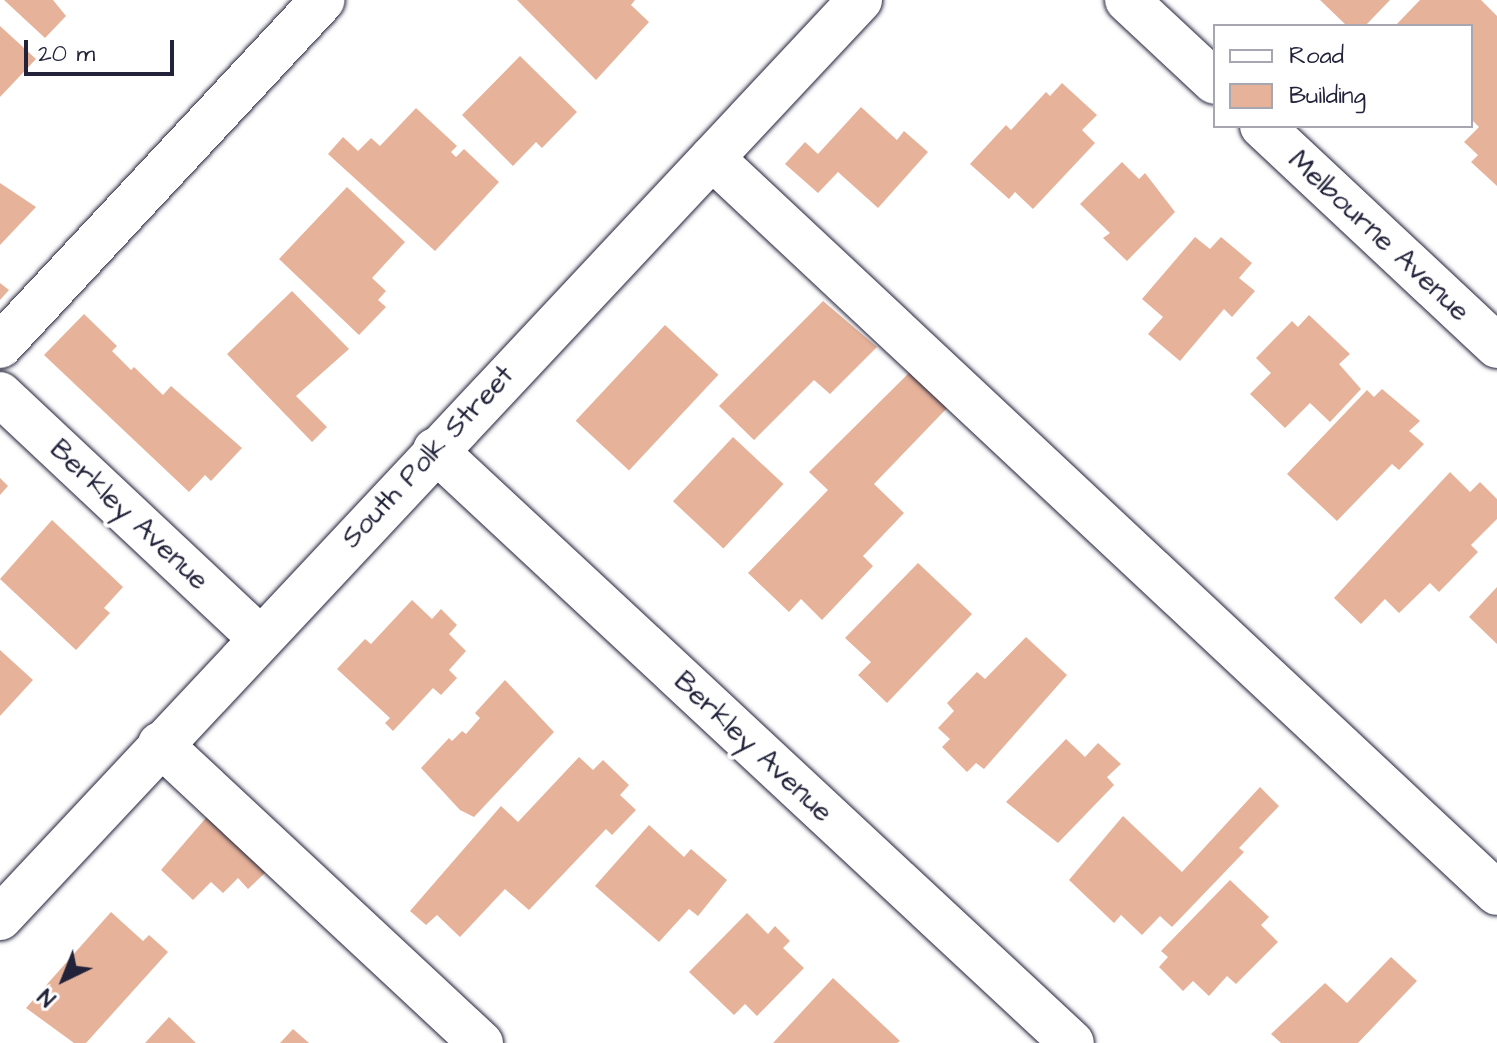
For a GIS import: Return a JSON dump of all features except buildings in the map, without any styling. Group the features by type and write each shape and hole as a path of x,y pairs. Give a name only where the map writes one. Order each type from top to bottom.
{"street":[{"path":"0,346 323,0"},
{"name":"South Polk Street","path":"0,918 259,637 860,0"},
{"path":"1127,0 1213,80"},
{"name":"Melbourne Avenue","path":"1264,128 1497,346"},
{"path":"712,158 1497,893"},
{"name":"Berkley Avenue","path":"0,394 259,637"},
{"name":"Berkley Avenue","path":"435,450 1072,1043"},
{"path":"160,744 481,1043"}]}
